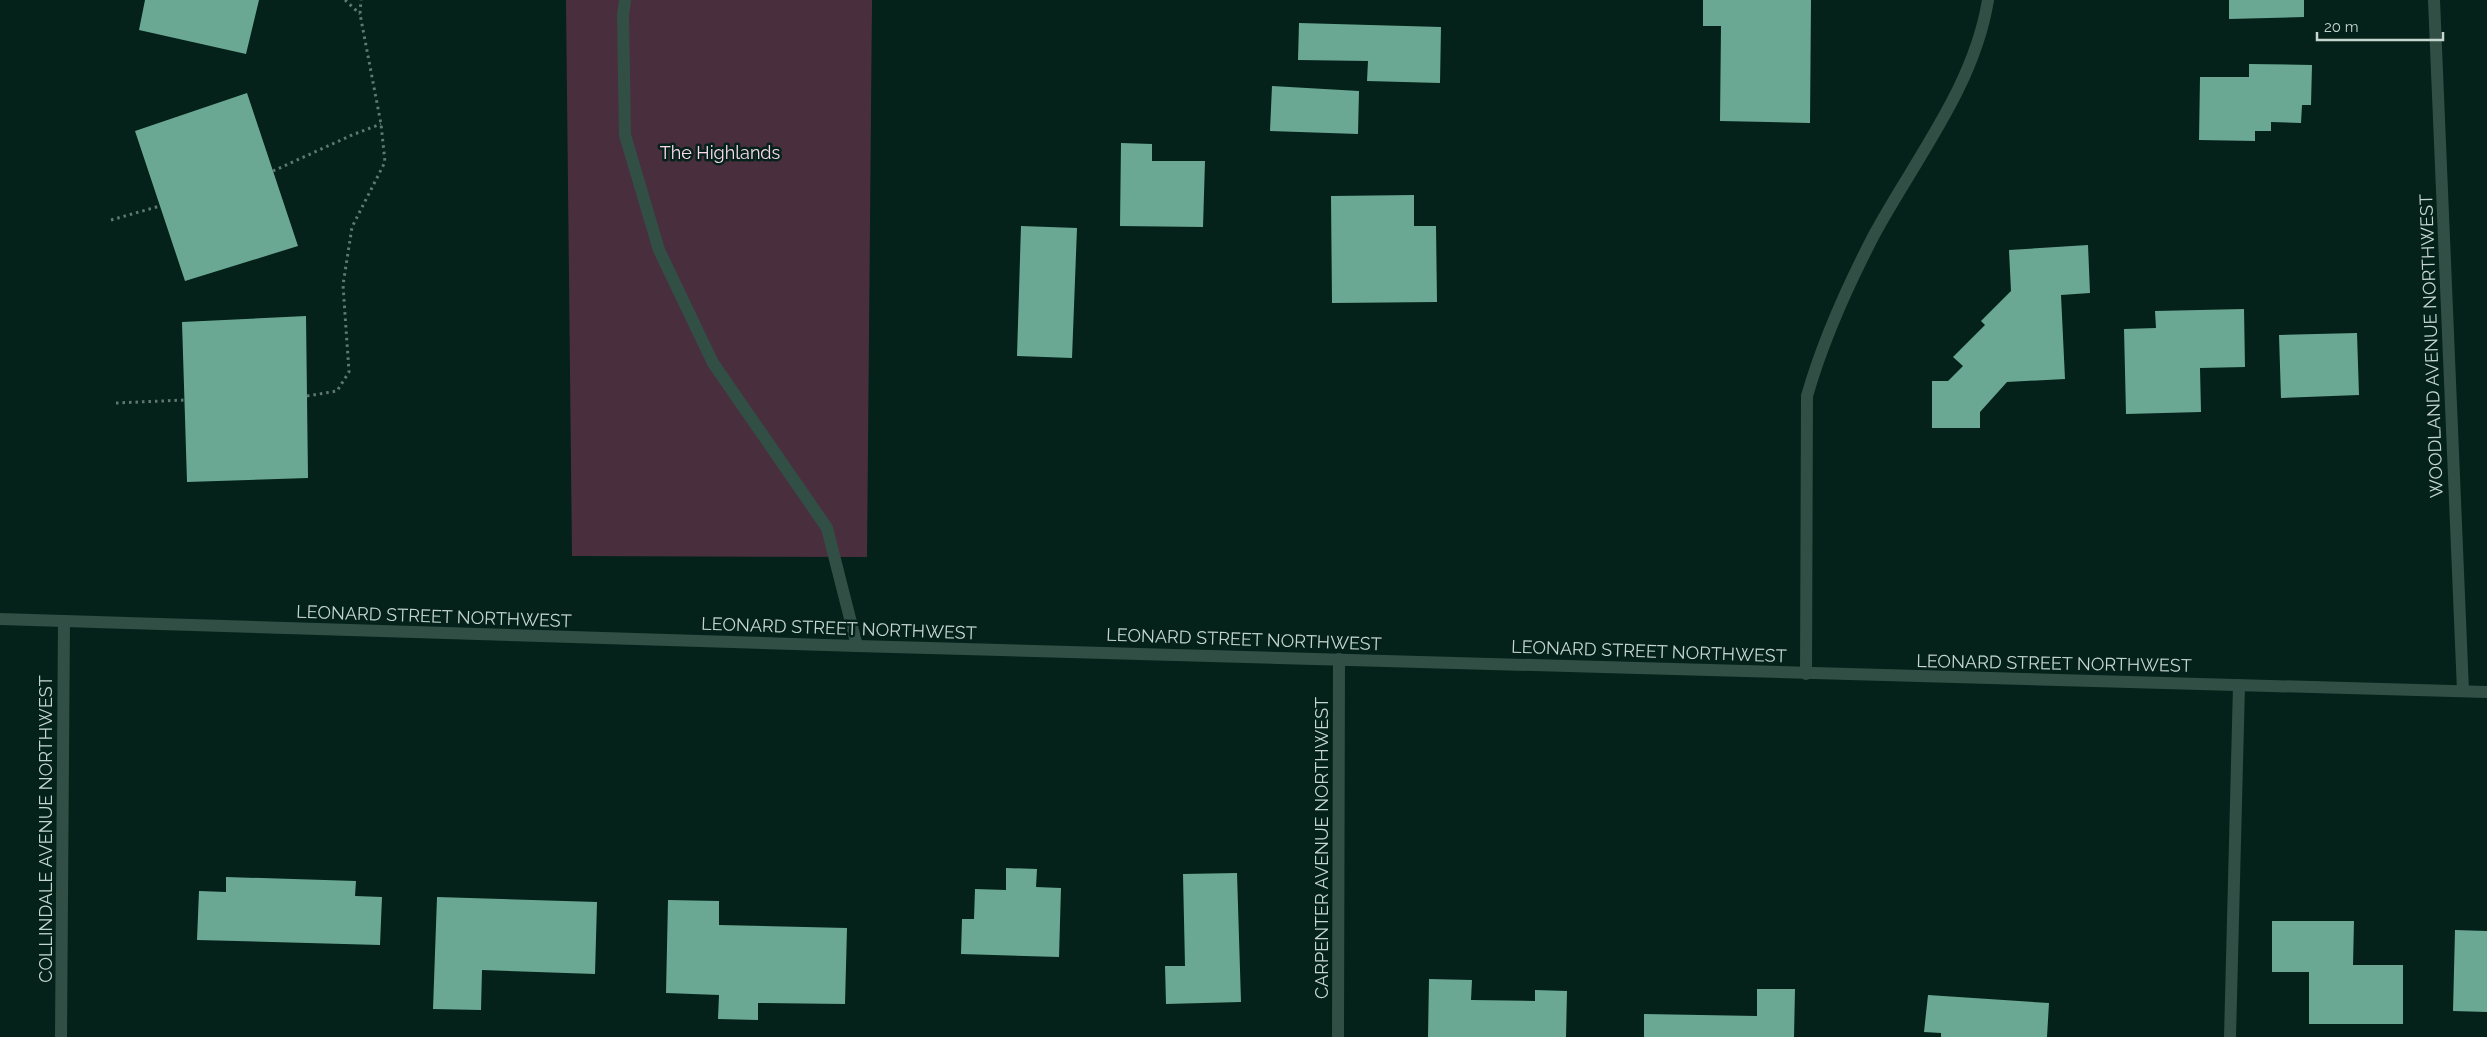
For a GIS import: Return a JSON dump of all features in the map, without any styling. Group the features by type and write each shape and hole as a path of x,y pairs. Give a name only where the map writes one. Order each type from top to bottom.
{"street":[{"path":"625,0 625,135 660,250 713,362 827,528 857,646"},
{"path":"1806,674 1807,406 1809,388 1818,355 1832,320 1870,244 1946,114 1983,29 1988,0"},
{"name":"WOODLAND AVENUE NORTHWEST","path":"2434,0 2463,691"},
{"name":"LEONARD STREET NORTHWEST","path":"0,619 1806,674 2487,692"},
{"name":"COLLINDALE AVENUE NORTHWEST","path":"61,1037 64,621"},
{"name":"CARPENTER AVENUE NORTHWEST","path":"1338,1037 1339,659"},
{"path":"2230,1037 2239,685"}],"path":[{"path":"345,0 360,14"},
{"path":"307,396 337,391 349,372 344,285 352,227 385,162 381,124 360,14 361,0"},
{"path":"273,171 381,124"},
{"path":"111,220 160,206"},
{"path":"116,403 184,400"}],"green space":[{"name":"The Highlands","path":"566,0 872,0 867,557 572,556"}],"building":[{"path":"145,0 259,0 246,54 139,30"},
{"path":"1703,0 1811,0 1810,123 1720,121 1721,26 1703,26"},
{"path":"2229,0 2304,0 2304,17 2229,19"},
{"path":"1299,23 1441,27 1440,83 1367,81 1368,61 1298,60"},
{"path":"2249,64 2312,65 2311,105 2302,105 2301,123 2271,122 2271,131 2255,131 2255,141 2199,140 2200,77 2249,77"},
{"path":"1272,86 1359,91 1358,134 1270,131"},
{"path":"247,93 298,246 185,281 135,131"},
{"path":"1121,143 1152,144 1152,161 1205,161 1203,227 1120,226"},
{"path":"1414,195 1414,226 1436,226 1437,302 1332,303 1331,196"},
{"path":"1021,226 1077,228 1072,358 1017,356"},
{"path":"2088,245 2090,293 2061,295 2065,379 2007,382 1980,412 1980,428 1932,428 1932,381 1948,381 1963,366 1953,357 1985,325 1981,321 2011,291 2009,250"},
{"path":"2244,309 2245,367 2200,368 2201,412 2126,414 2124,329 2156,328 2155,311"},
{"path":"306,316 308,478 187,482 182,322"},
{"path":"2357,333 2359,395 2281,398 2279,335"},
{"path":"1006,868 1037,869 1036,887 1061,888 1059,957 961,954 962,919 974,919 975,889 1006,890"},
{"path":"1237,873 1241,1002 1166,1004 1165,966 1185,966 1183,874"},
{"path":"226,877 356,881 355,896 382,897 380,945 197,940 199,891 226,892"},
{"path":"437,897 597,902 595,974 482,970 481,1010 433,1009"},
{"path":"668,900 719,901 719,925 847,928 845,1004 758,1003 758,1020 718,1019 719,995 666,993"},
{"path":"2272,921 2354,921 2353,965 2403,965 2403,1024 2309,1024 2309,972 2272,972"},
{"path":"2455,930 2487,931 2487,1012 2453,1011"},
{"path":"1429,979 1472,980 1471,1000 1535,1001 1535,990 1567,991 1566,1037 1428,1037"},
{"path":"1757,989 1795,989 1794,1037 1644,1037 1644,1014 1757,1016"},
{"path":"1928,995 2049,1003 2047,1037 1941,1037 1941,1033 1924,1032"}]}
